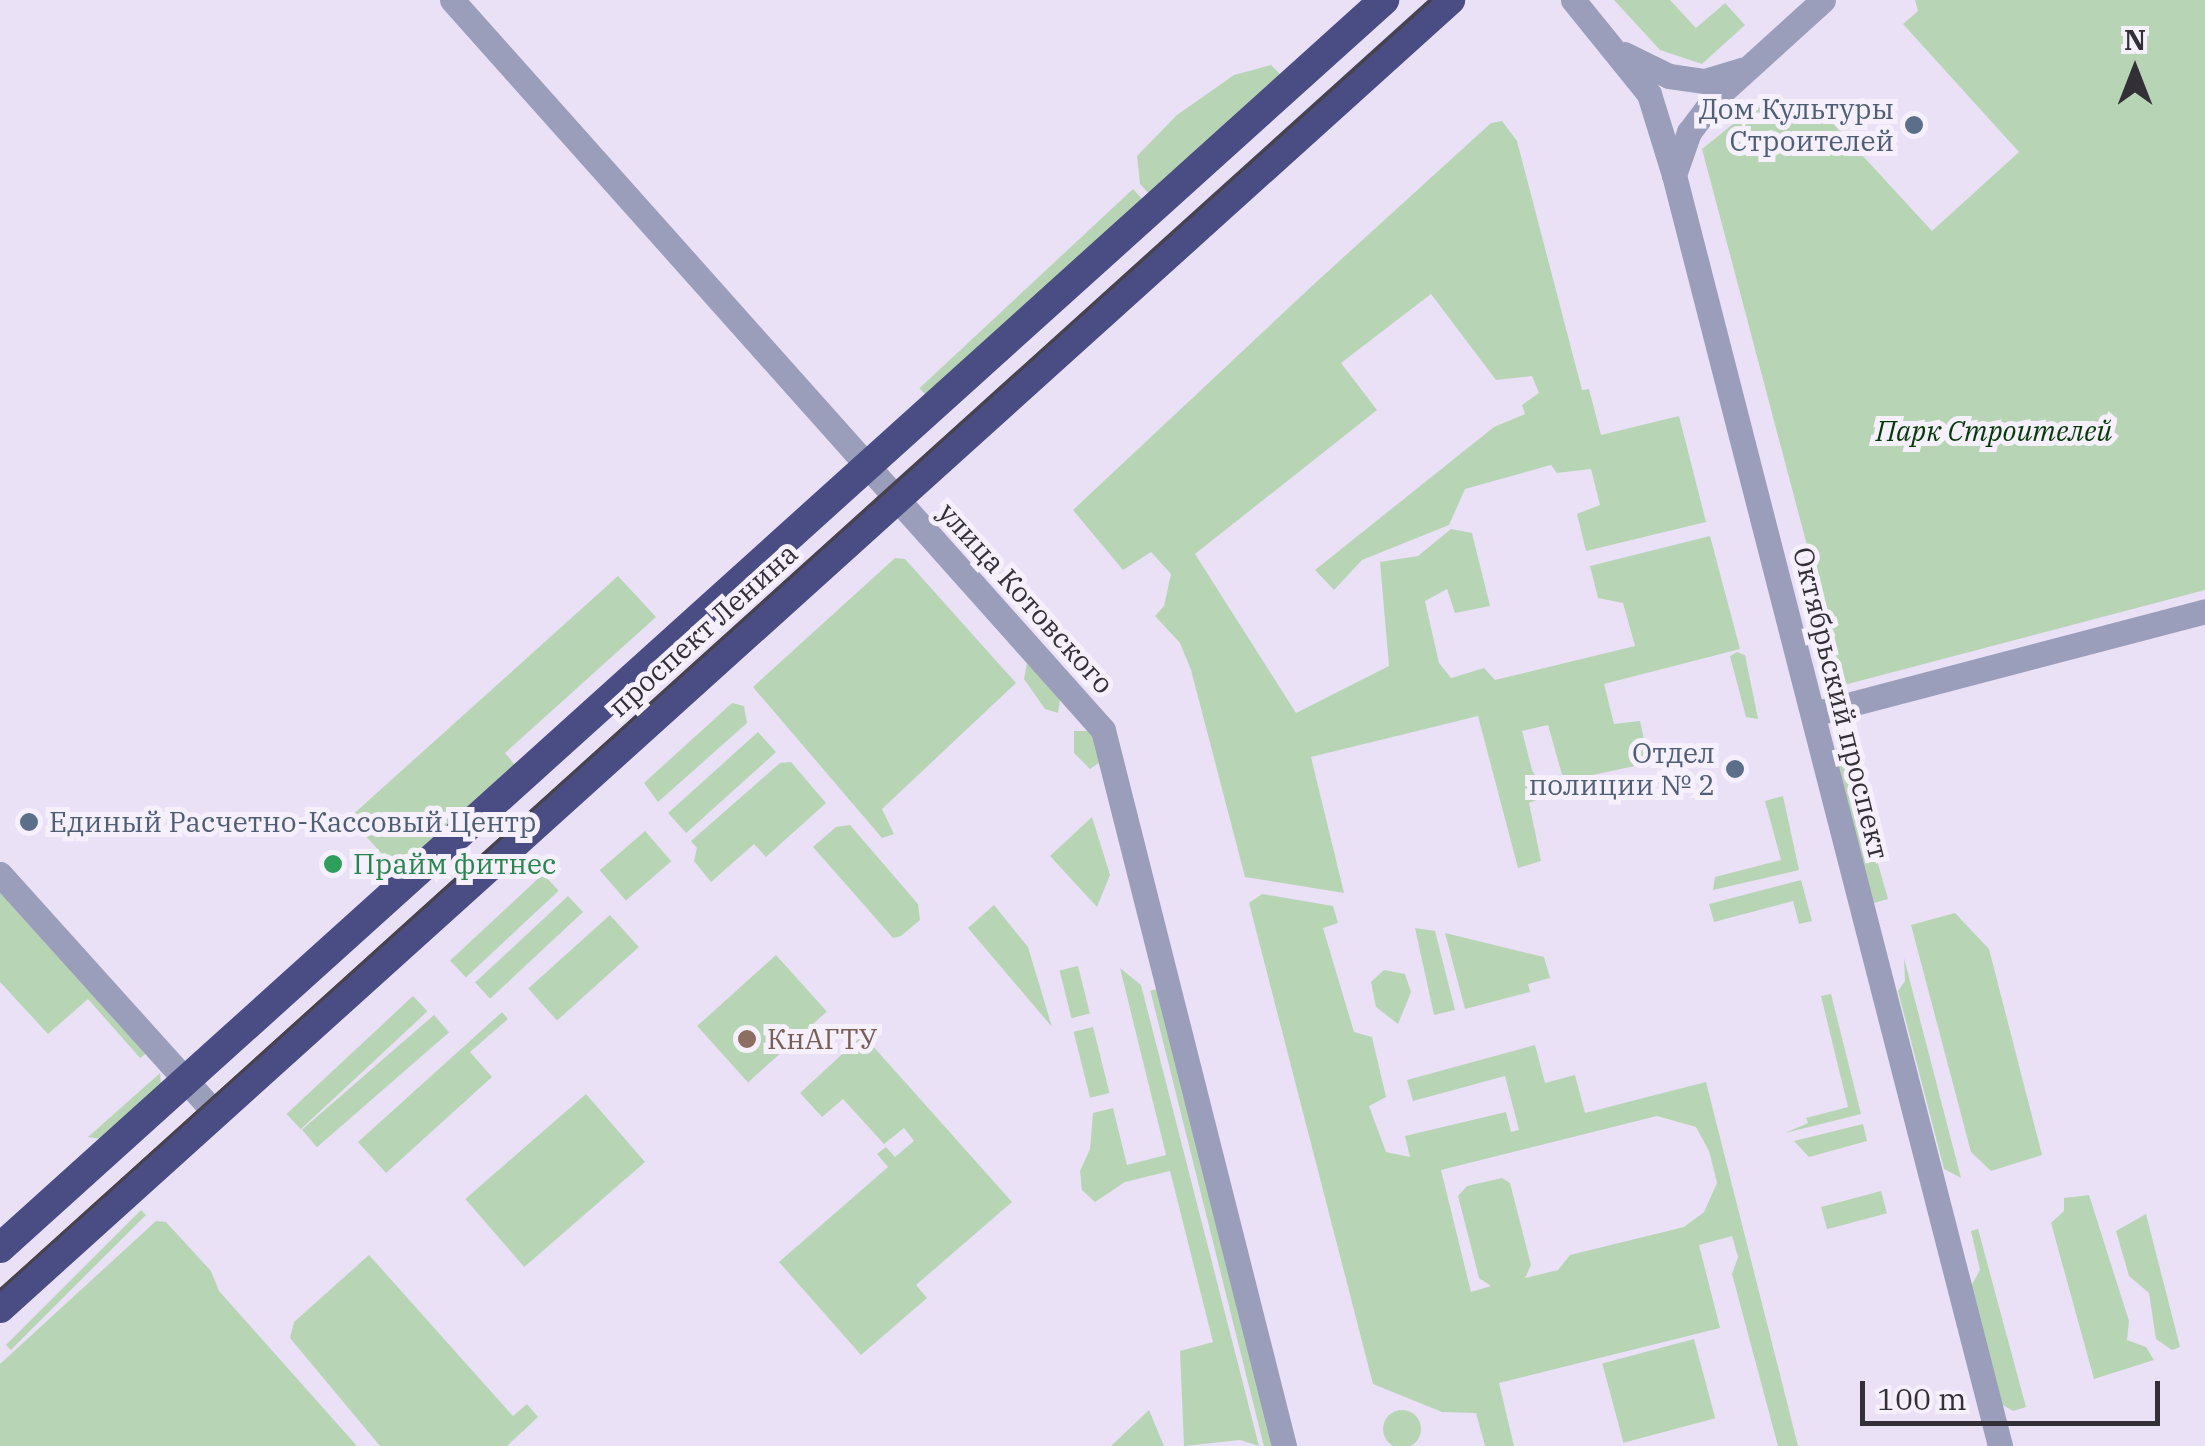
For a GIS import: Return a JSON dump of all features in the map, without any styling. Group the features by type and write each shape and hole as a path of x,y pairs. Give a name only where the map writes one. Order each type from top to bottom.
{"highway":[{"name":"проспект Ленина","path":"0,1248 1384,0"},
{"name":"проспект Ленина","path":"0,1308 1450,0"}],"street":[{"name":"улица Котовского","path":"452,0 1103,730 1284,1446"},
{"name":"Октябрьский проспект","path":"1574,0 1649,94 1674,174 2000,1446"},
{"path":"1674,174 1689,132 1747,68 1823,0"},
{"path":"1618,52 1669,76 1705,80 1747,68"},
{"path":"1813,714 2205,611"},
{"path":"0,874 216,1114"}],"green space":[{"path":"1614,0 1670,0 1696,28 1725,3 1745,25 1702,64 1660,50"},
{"name":"Парк Строителей","path":"1915,0 2205,0 2205,590 1844,685 1702,149 1753,108 1815,104 1932,231 2019,152 1903,24 1918,11"},
{"path":"1271,65 1284,78 1152,197 1140,184 1137,156 1177,115 1234,75"},
{"path":"1502,121 1517,141 1582,390 1589,389 1601,435 1679,416 1706,522 1586,551 1577,514 1600,505 1591,469 1557,473 1551,465 1465,489 1449,525 1362,560 1334,590 1315,570 1494,427 1525,414 1522,405 1539,393 1532,376 1496,380 1431,294 1341,363 1377,410 1195,554 1296,713 1389,666 1380,562 1418,556 1451,529 1472,533 1490,606 1455,613 1447,589 1425,601 1439,663 1451,678 1484,668 1495,680 1635,646 1623,603 1598,598 1590,566 1710,536 1740,649 1604,684 1614,724 1640,721 1649,763 1583,777 1583,794 1568,796 1548,725 1522,731 1532,770 1547,796 1529,803 1541,861 1518,868 1478,716 1311,757 1344,893 1245,877 1191,670 1180,643 1155,616 1164,606 1171,574 1151,552 1123,570 1073,510 1491,123"},
{"path":"1133,189 1145,202 932,401 919,388"},
{"path":"895,558 905,559 1016,683 882,809 894,834 882,838 753,687"},
{"path":"618,576 656,617 505,753 515,765 397,870 349,818"},
{"path":"1737,652 1745,655 1758,719 1746,717 1730,656"},
{"path":"1028,657 1061,693 1058,713 1045,709 1024,679"},
{"path":"732,703 744,706 747,723 658,802 644,783"},
{"path":"1074,731 1095,731 1106,758 1090,769 1074,753"},
{"path":"758,732 776,752 686,833 668,813"},
{"path":"1843,740 1888,899 1867,905 1831,755"},
{"path":"791,762 826,803 766,857 754,844 711,882 694,861 697,848 691,841 780,763"},
{"path":"1783,796 1799,870 1713,890 1715,877 1781,860 1765,801"},
{"path":"1092,817 1110,875 1097,907 1050,856"},
{"path":"850,825 918,904 920,920 901,936 893,938 813,847 836,827"},
{"path":"645,831 671,861 626,901 600,870"},
{"path":"543,874 559,891 466,977 450,961"},
{"path":"1801,880 1812,921 1799,924 1793,901 1714,922 1709,904"},
{"path":"0,889 147,1053 140,1058 88,999 48,1034 0,982"},
{"path":"1262,894 1333,906 1338,923 1323,928 1354,1032 1372,1037 1386,1097 1369,1106 1386,1152 1410,1157 1405,1136 1506,1112 1511,1132 1519,1130 1505,1076 1413,1101 1407,1080 1535,1045 1545,1083 1575,1075 1585,1113 1706,1082 1798,1446 1778,1446 1732,1274 1738,1257 1732,1236 1699,1245 1720,1328 1499,1383 1514,1446 1485,1446 1476,1413 1442,1412 1373,1384 1249,903","holes":["1657,1116 1696,1127 1709,1151 1717,1183 1704,1212 1684,1227 1570,1255 1558,1270 1525,1278 1531,1265 1510,1183 1502,1178 1467,1186 1458,1196 1479,1278 1491,1286 1471,1292 1441,1170"]},
{"path":"568,896 583,912 490,999 475,983"},
{"path":"994,905 1028,947 1052,1027 968,928"},
{"path":"1955,913 1989,949 2042,1155 1991,1171 1971,1152 1911,925"},
{"path":"610,915 639,947 557,1021 528,989"},
{"path":"1415,928 1435,931 1455,1010 1434,1015"},
{"path":"1445,933 1544,957 1550,978 1528,984 1530,992 1465,1009"},
{"path":"776,955 827,1011 748,1082 697,1026"},
{"path":"1904,958 1961,1178 1944,1169 1898,991 1905,981"},
{"path":"1078,966 1090,1014 1071,1018 1060,971"},
{"path":"1120,968 1141,985 1259,1446 1240,1440 1184,1446 1180,1351 1213,1342 1170,1171 1125,1182 1095,1202 1082,1190 1080,1171 1090,1149 1093,1113 1113,1108 1127,1165 1166,1155"},
{"path":"1384,970 1405,974 1411,992 1398,1024 1376,1007 1371,982"},
{"path":"1161,988 1275,1446 1264,1446 1150,991"},
{"path":"1831,994 1861,1114 1785,1133 1808,1123 1806,1118 1848,1107 1821,996"},
{"path":"413,996 427,1011 301,1129 286,1114"},
{"path":"502,1012 508,1019 470,1052 492,1077 386,1173 358,1142"},
{"path":"434,1015 449,1032 317,1147 302,1130"},
{"path":"1093,1027 1109,1093 1090,1098 1074,1032"},
{"path":"863,1035 1012,1202 916,1285 927,1298 861,1355 779,1262 888,1167 877,1154 886,1147 895,1157 914,1141 904,1128 884,1144 843,1099 822,1117 800,1093"},
{"path":"160,1073 161,1084 102,1139 88,1137"},
{"path":"586,1094 645,1162 524,1267 465,1199"},
{"path":"1863,1124 1867,1141 1809,1157 1794,1141"},
{"path":"1881,1191 1887,1213 1827,1229 1821,1207"},
{"path":"2089,1195 2129,1321 2127,1340 2146,1347 2154,1360 2094,1379 2051,1223 2064,1211 2064,1198"},
{"path":"141,1210 146,1215 11,1350 6,1345"},
{"path":"2146,1214 2180,1347 2172,1350 2156,1339 2149,1293 2129,1276 2116,1231"},
{"path":"156,1221 166,1222 211,1271 219,1291 357,1446 0,1446 0,1364"},
{"path":"1978,1229 2026,1407 2013,1411 1996,1401 1967,1293 1980,1270 1971,1231"},
{"path":"369,1255 513,1416 527,1404 538,1417 507,1446 380,1446 290,1338 294,1322"},
{"path":"1694,1339 1715,1418 1623,1443 1602,1364"},
{"path":"1149,1410 1164,1446 1111,1446"},
{"path":"1402,1410 1416,1415 1421,1429 1416,1443 1402,1448 1388,1443 1383,1429 1388,1415"}],"tram line":[{"path":"0,1289 1430,0"}],"place":[{"name":"Дом Культуры Строителей","path":"1914,125"},
{"name":"Отдел полиции № 2","path":"1735,769"},
{"name":"Единый Расчетно-Кассовый Центр","path":"29,822"},
{"name":"Прайм фитнес","path":"333,864"},
{"name":"КнАГТУ","path":"747,1039"}]}
